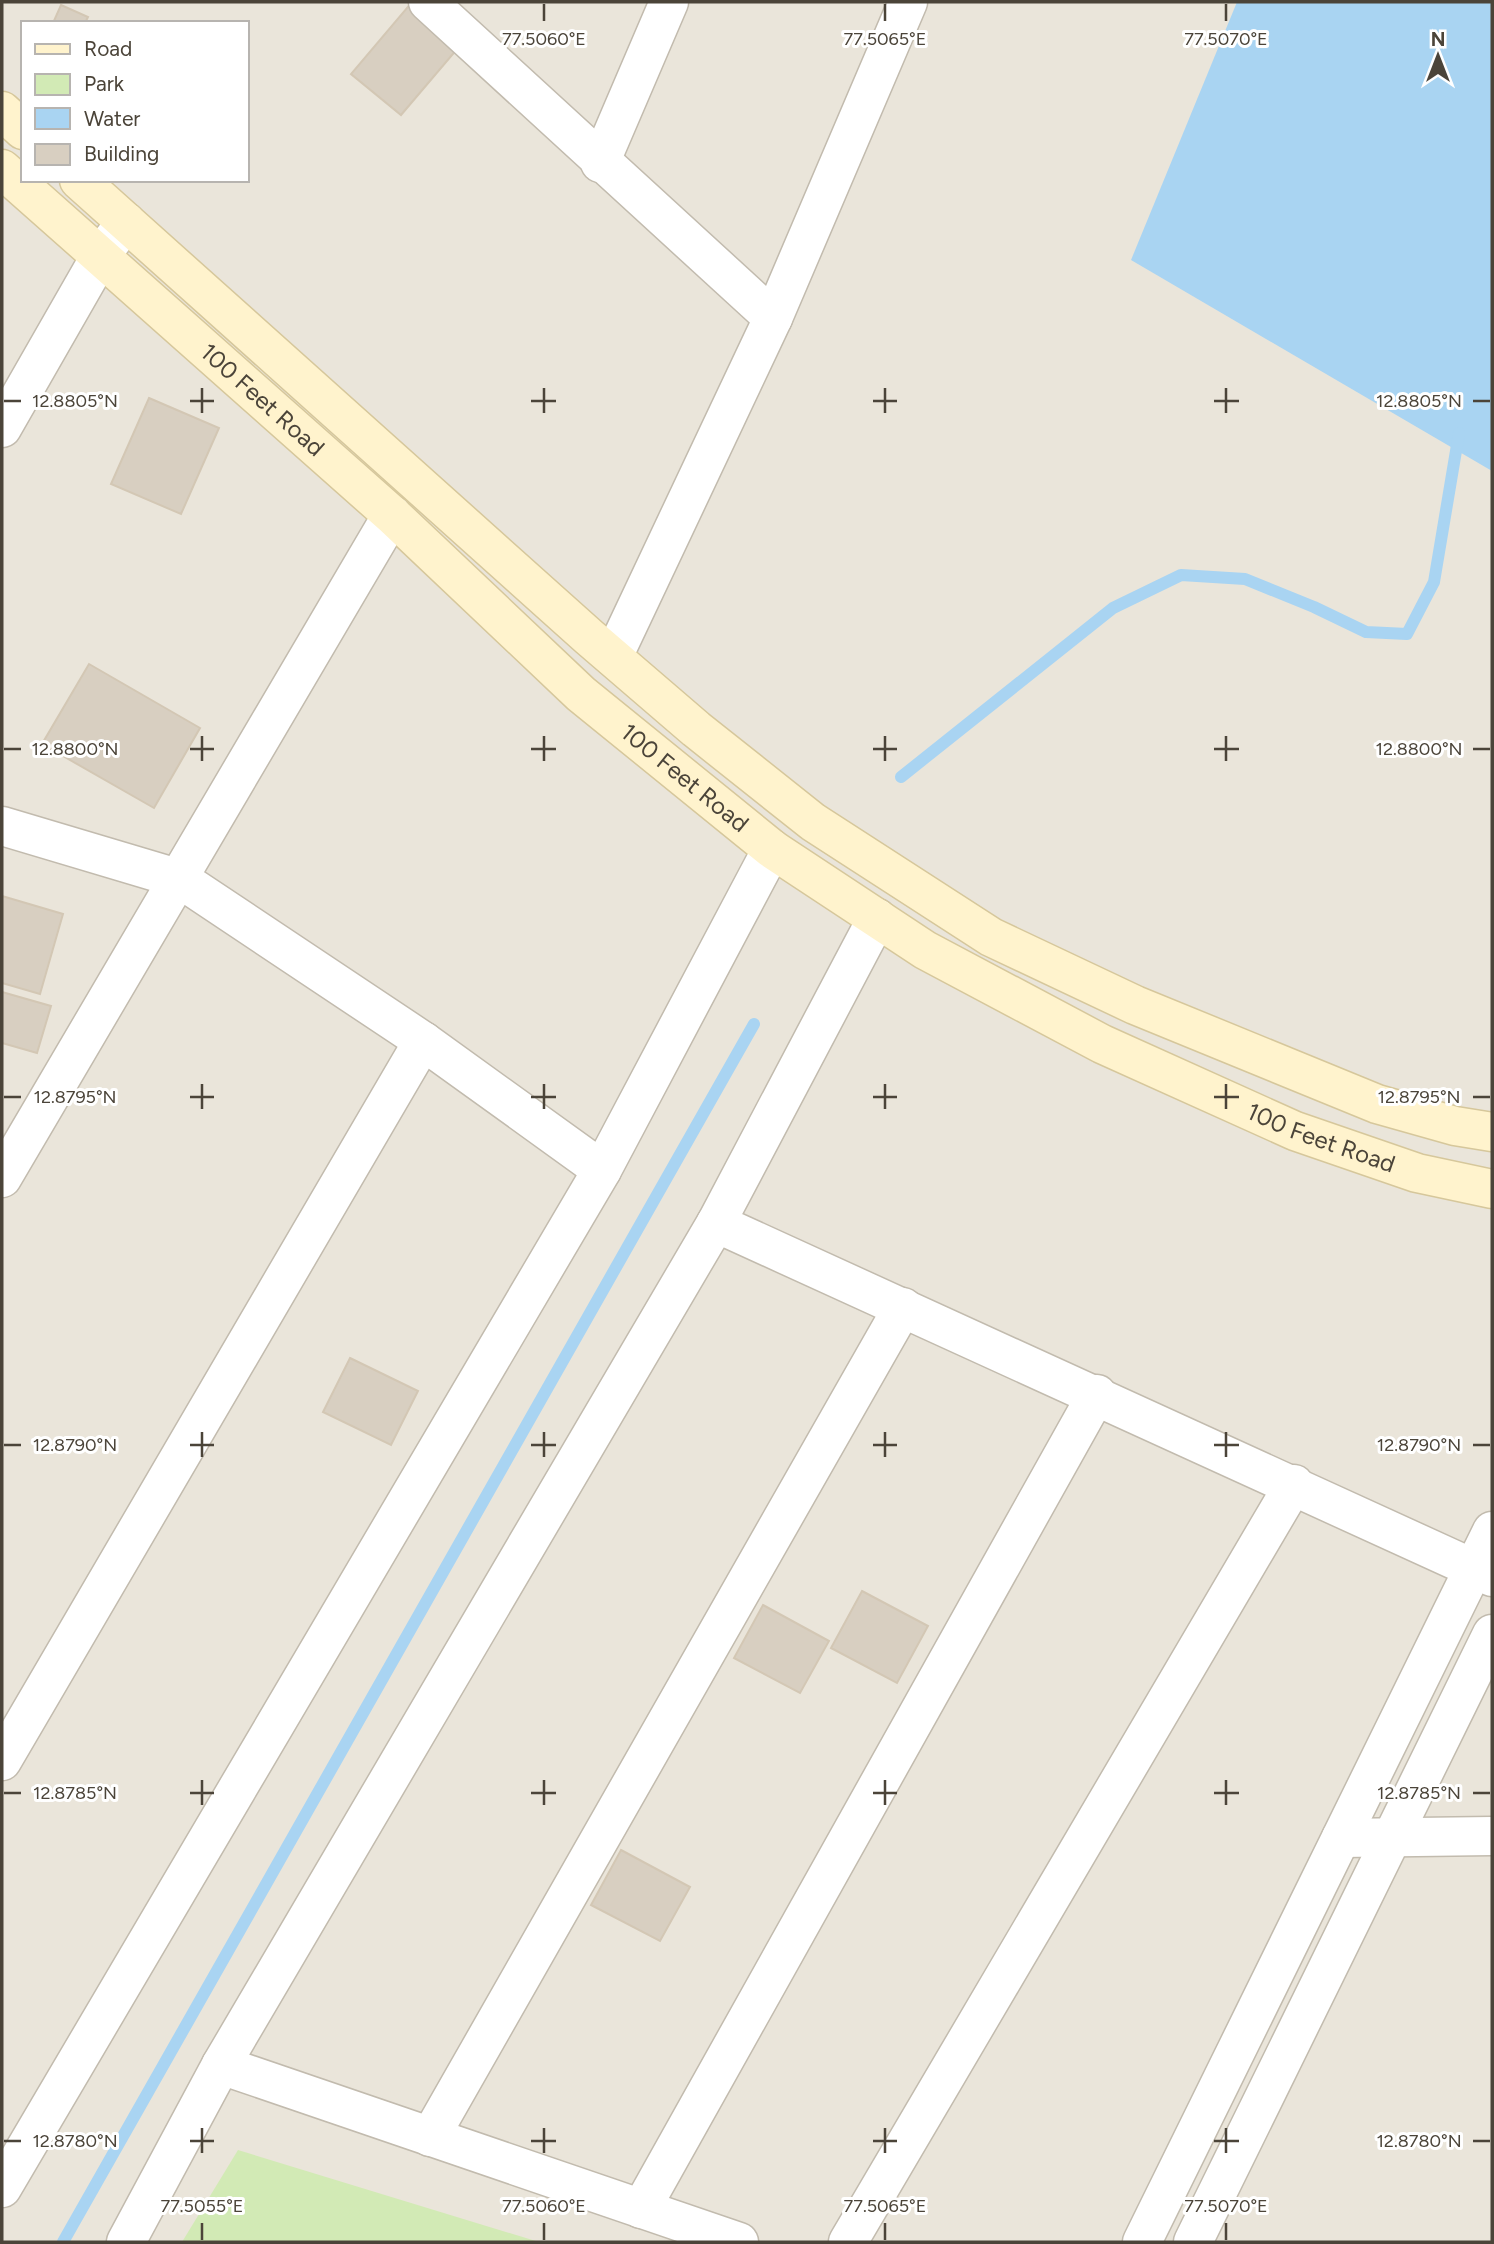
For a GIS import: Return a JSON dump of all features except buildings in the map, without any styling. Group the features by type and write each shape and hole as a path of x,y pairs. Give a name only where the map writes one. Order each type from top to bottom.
{"main road":[{"path":"2,111 21,128"},
{"name":"100 Feet Road","path":"2,169 392,515 581,694 772,849 925,950 1102,1044 1295,1131 1417,1173 1492,1189"},
{"name":"100 Feet Road","path":"81,182 612,657 813,822 991,937 1135,1005 1377,1104 1455,1126 1492,1132"}],"street":[{"path":"600,163 669,2"},
{"path":"612,657 773,318 908,2"},
{"path":"438,5 600,163 773,318"},
{"path":"2,428 101,255 126,222"},
{"path":"2,1178 392,515"},
{"path":"2,826 180,879 423,1041 602,1170"},
{"path":"2,2188 602,1170 772,849"},
{"path":"126,2242 220,2065 716,1223 877,918"},
{"path":"2,1761 423,1041"},
{"path":"716,1223 1097,1394 1483,1573"},
{"path":"430,2137 903,1307"},
{"path":"641,2209 1097,1394"},
{"path":"848,2242 1294,1484"},
{"path":"1142,2242 1341,1839 1483,1573 1492,1531"},
{"path":"1192,2242 1492,1634"},
{"path":"1341,1839 1492,1836"},
{"path":"220,2065 739,2242"}],"shaded area":[{"path":"2,2 1492,2 1492,2242 2,2242"}],"green space":[{"path":"238,2150 539,2242 182,2242"}],"water":[{"path":"1237,2 1492,2 1492,471 1131,260"}],"waterway":[{"path":"901,777 1113,608 1181,575 1245,579 1366,632 1407,634 1434,582 1459,433"},
{"path":"63,2242 754,1024"}]}
